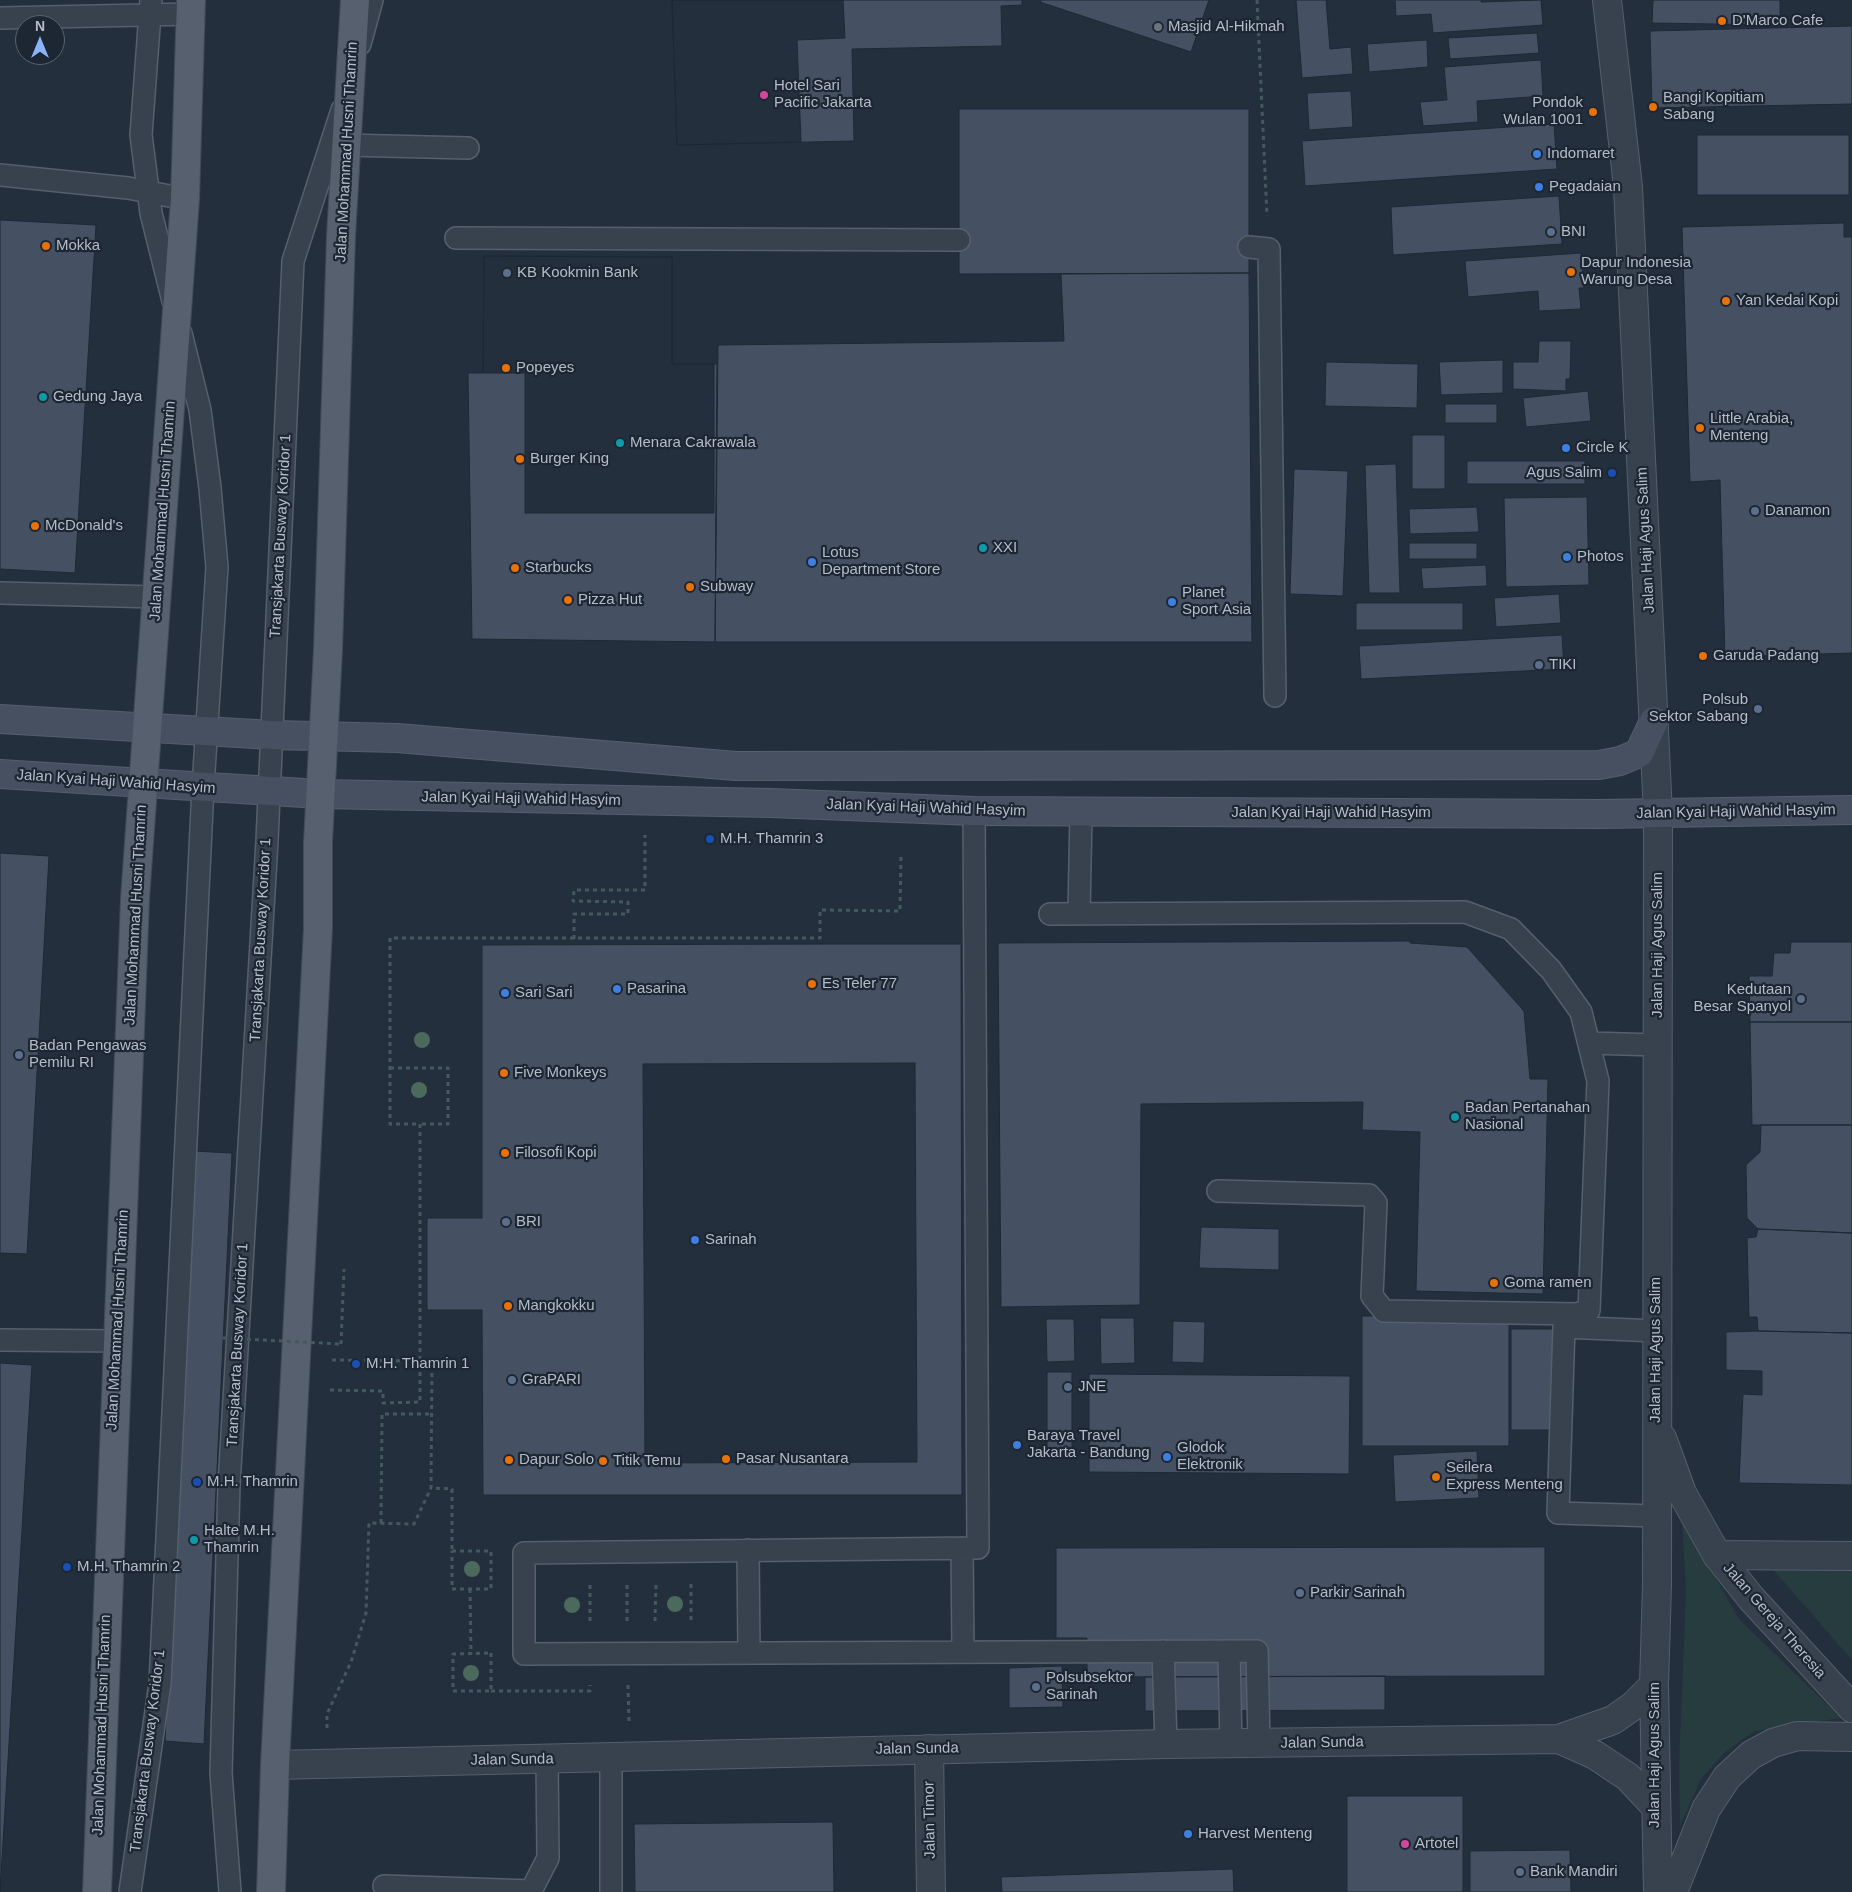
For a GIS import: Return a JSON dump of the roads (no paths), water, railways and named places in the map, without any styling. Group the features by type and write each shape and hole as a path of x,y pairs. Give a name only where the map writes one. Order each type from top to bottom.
{"main road":[{"name":"Jalan Mohammad Husni Thamrin","path":"271,1892 275,1764 318,928 320,794 324,736 345,145 355,0"},
{"name":"Jalan Mohammad Husni Thamrin","path":"97,1892 109,1537 135,899 185,199 191,7"},
{"path":"0,720 272,735 397,738 736,766 1599,765 1620,762 1639,753 1654,721"},
{"name":"Jalan Kyai Haji Wahid Hasyim","path":"0,774 320,794 645,802 771,803 974,811 1658,814 1852,810"}],"street":[{"name":"Jalan Haji Agus Salim","path":"1607,0 1628,187 1658,814 1654,1685 1658,1892"},
{"name":"Jalan Gereja Theresia","path":"1656,1420 1682,1493 1717,1555 1751,1598 1852,1708"},
{"path":"1717,1555 1852,1556"},
{"name":"Jalan Sunda","path":"275,1764 620,1758 1173,1744 1559,1740 1613,1720 1633,1706 1654,1685"},
{"path":"1673,1892 1706,1809 1727,1777 1752,1755 1773,1743 1797,1736 1852,1737"},
{"name":"Jalan Sunda","path":"1559,1740 1595,1755 1628,1777 1655,1806"},
{"name":"Jalan Timor","path":"929,1749 931,1892"}],"lane":[{"name":"Transjakarta Busway Koridor 1","path":"230,1892 221,1773 228,1514 272,735 293,261 350,86 372,0"},
{"name":"Transjakarta Busway Koridor 1","path":"130,1892 160,1683 203,787 217,567 210,488 200,410 151,212 141,135 150,7"},
{"path":"0,18 100,8 191,7"},
{"path":"345,145 468,148"},
{"path":"0,175 128,188 185,199"},
{"path":"456,238 959,240"},
{"path":"1259,248 1275,696"},
{"path":"0,593 158,597"},
{"path":"974,811 978,1548 524,1553 524,1654 1257,1651 1259,1744"},
{"path":"1079,914 1081,812"},
{"path":"1050,914 1465,912 1511,929 1551,970 1581,1012 1598,1081 1589,1310 1577,1314 1384,1311 1372,1296 1376,1203 1369,1195 1218,1191"},
{"path":"1589,1043 1658,1045"},
{"path":"1656,1332 1564,1327 1558,1513 1656,1516"},
{"path":"0,1340 118,1341"},
{"path":"962,1548 963,1651"},
{"path":"748,1550 749,1653"},
{"path":"1170,1651 1173,1744"},
{"path":"1229,1651 1231,1744"},
{"path":"611,1892 620,1758"},
{"path":"384,1886 531,1891 548,1858 547,1759"}],"place":[{"name":"D'Marco Cafe","path":"1722,21"},
{"name":"Masjid Al-Hikmah","path":"1158,27"},
{"name":"Hotel Sari Pacific Jakarta","path":"764,95"},
{"name":"Bangi Kopitiam Sabang","path":"1653,107"},
{"name":"Pondok Wulan 1001","path":"1593,112"},
{"name":"Indomaret","path":"1537,154"},
{"name":"Pegadaian","path":"1539,187"},
{"name":"BNI","path":"1551,232"},
{"name":"Mokka","path":"46,246"},
{"name":"Dapur Indonesia Warung Desa","path":"1571,272"},
{"name":"KB Kookmin Bank","path":"507,273"},
{"name":"Yan Kedai Kopi","path":"1726,301"},
{"name":"Popeyes","path":"506,368"},
{"name":"Gedung Jaya","path":"43,397"},
{"name":"Little Arabia, Menteng","path":"1700,428"},
{"name":"Menara Cakrawala","path":"620,443"},
{"name":"Circle K","path":"1566,448"},
{"name":"Burger King","path":"520,459"},
{"name":"Agus Salim","path":"1612,473"},
{"name":"Danamon","path":"1755,511"},
{"name":"McDonald's","path":"35,526"},
{"name":"XXI","path":"983,548"},
{"name":"Photos","path":"1567,557"},
{"name":"Lotus Department Store","path":"812,562"},
{"name":"Starbucks","path":"515,568"},
{"name":"Subway","path":"690,587"},
{"name":"Pizza Hut","path":"568,600"},
{"name":"Planet Sport Asia","path":"1172,602"},
{"name":"Garuda Padang","path":"1703,656"},
{"name":"TIKI","path":"1539,665"},
{"name":"Polsub Sektor Sabang","path":"1758,709"},
{"name":"M.H. Thamrin 3","path":"710,839"},
{"name":"Es Teler 77","path":"812,984"},
{"name":"Pasarina","path":"617,989"},
{"name":"Sari Sari","path":"505,993"},
{"name":"Kedutaan Besar Spanyol","path":"1801,999"},
{"name":"Badan Pengawas Pemilu RI","path":"19,1055"},
{"name":"Five Monkeys","path":"504,1073"},
{"name":"Badan Pertanahan Nasional","path":"1455,1117"},
{"name":"Filosofi Kopi","path":"505,1153"},
{"name":"BRI","path":"506,1222"},
{"name":"Sarinah","path":"695,1240"},
{"name":"Goma ramen","path":"1494,1283"},
{"name":"Mangkokku","path":"508,1306"},
{"name":"M.H. Thamrin 1","path":"356,1364"},
{"name":"GraPARI","path":"512,1380"},
{"name":"JNE","path":"1068,1387"},
{"name":"Baraya Travel Jakarta - Bandung","path":"1017,1445"},
{"name":"Glodok Elektronik","path":"1167,1457"},
{"name":"Pasar Nusantara","path":"726,1459"},
{"name":"Dapur Solo","path":"509,1460"},
{"name":"Titik Temu","path":"603,1461"},
{"name":"Seilera Express Menteng","path":"1436,1477"},
{"name":"M.H. Thamrin","path":"197,1482"},
{"name":"Halte M.H. Thamrin","path":"194,1540"},
{"name":"M.H. Thamrin 2","path":"67,1567"},
{"name":"Parkir Sarinah","path":"1300,1593"},
{"name":"Polsubsektor Sarinah","path":"1036,1687"},
{"name":"Harvest Menteng","path":"1188,1834"},
{"name":"Artotel","path":"1405,1844"},
{"name":"Bank Mandiri","path":"1520,1872"}]}
